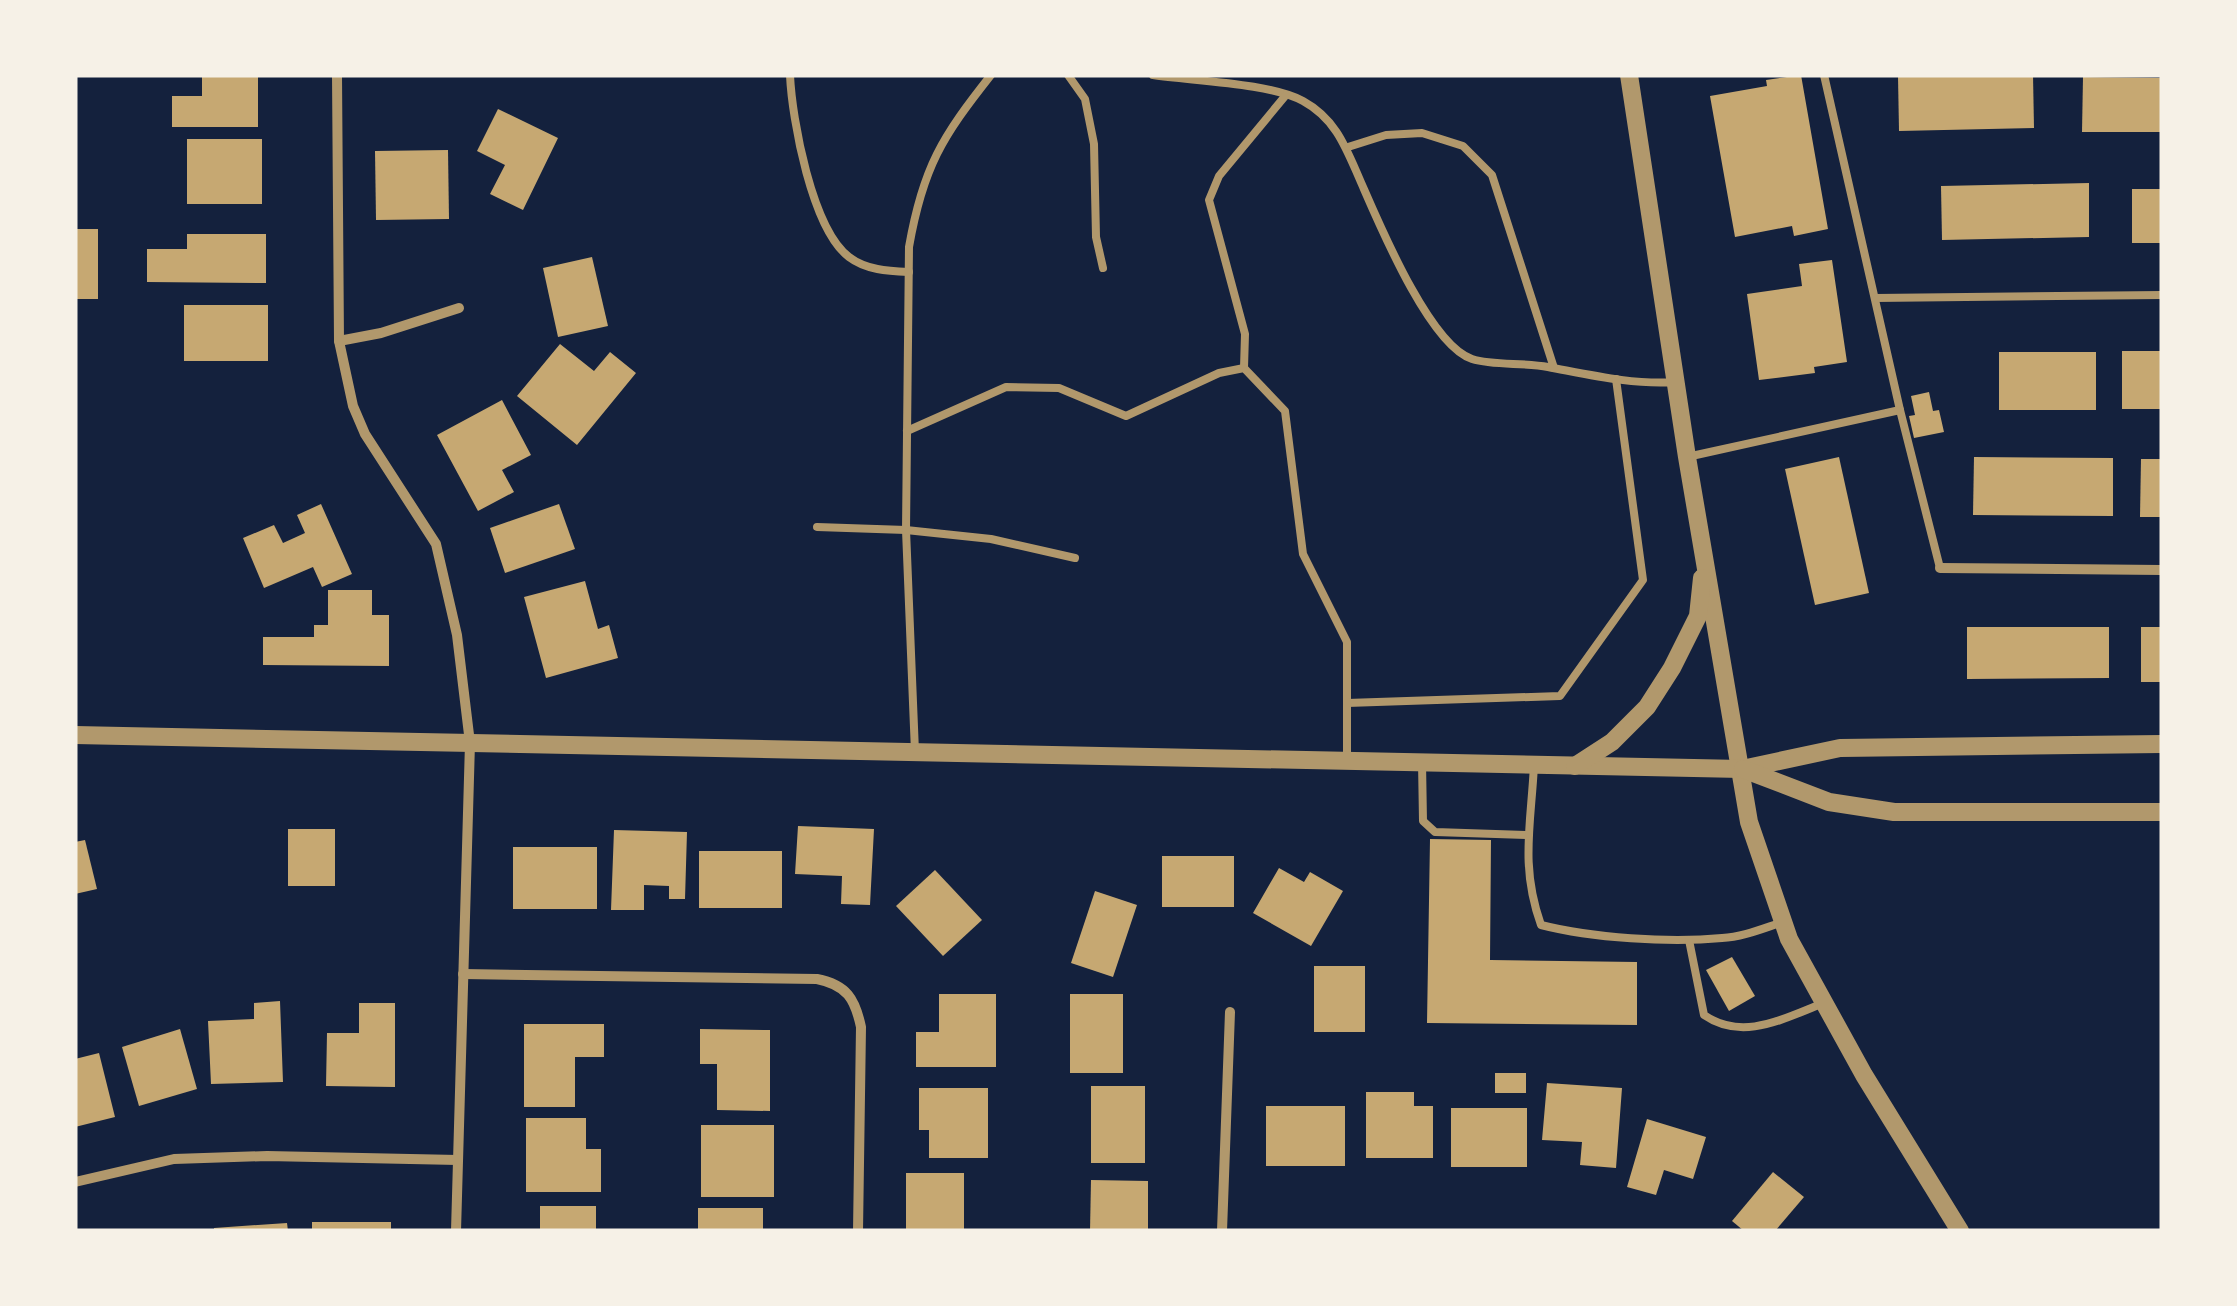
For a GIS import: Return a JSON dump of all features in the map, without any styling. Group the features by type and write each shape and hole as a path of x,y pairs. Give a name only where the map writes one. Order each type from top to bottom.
{"street":[{"path":"336,75 340,342 353,406 365,434 436,544 457,635 470,743 456,1231"},
{"path":"1629,75 1687,457 1749,822 1784,922 1824,1002 1864,1076 1960,1231"},
{"path":"340,342 459,308"},
{"path":"1575,766 1612,742 1647,707 1672,668 1698,616 1704,557"},
{"path":"1940,568 2162,570"},
{"path":"75,735 1742,769 1840,748 2162,744"},
{"path":"1742,769 1829,802 1894,812 2162,812"},
{"path":"463,974 818,979 838,983 856,1002 861,1027 858,1231"},
{"path":"1222,1231 1230,1012"},
{"path":"75,1182 174,1159 267,1156 458,1160"}],"lane":[{"path":"790,75 794,129 828,228 839,248 853,260 880,271 908,272"},
{"path":"915,752 906,530 909,246 917,200 929,166 952,127 992,75"},
{"path":"1068,75 1085,100 1094,144 1096,236 1103,268"},
{"path":"1153,75 1268,89 1303,101 1328,120 1348,147 1408,284 1451,346 1472,359 1646,384 1676,382"},
{"path":"1824,75 1940,568"},
{"path":"1286,95 1219,176 1210,200 1245,334 1244,368 1285,412 1304,554 1347,642 1347,761"},
{"path":"1348,147 1386,135 1422,133 1463,146 1492,175 1554,368"},
{"path":"1874,298 2162,296"},
{"path":"907,431 1006,387 1060,388 1126,416 1219,373 1244,368"},
{"path":"1347,703 1560,696 1643,580 1616,379"},
{"path":"1687,457 1900,410"},
{"path":"816,528 906,530 991,540 1075,558"},
{"path":"1422,762 1423,821 1435,832 1526,835"},
{"path":"1534,765 1531,825 1526,835 1531,897 1541,925 1571,932 1689,940 1726,938 1784,922"},
{"path":"1689,940 1704,1016 1722,1028 1763,1026 1824,1002"}],"building":[{"path":"202,75 258,75 258,127 172,127 172,96 202,96"},
{"path":"1801,75 1828,229 1794,236 1792,226 1735,237 1710,96 1767,86 1766,80"},
{"path":"2033,75 2034,128 1899,131 1898,76"},
{"path":"2083,77 2162,78 2162,132 2082,132"},
{"path":"498,109 558,138 523,210 490,194 505,165 477,151"},
{"path":"187,139 262,139 262,204 187,204"},
{"path":"448,150 449,219 376,220 375,151"},
{"path":"2089,183 2089,237 1942,240 1941,186"},
{"path":"2132,189 2162,189 2162,243 2132,243"},
{"path":"75,229 98,229 98,299 75,299"},
{"path":"187,234 266,234 266,283 147,282 147,249 187,249"},
{"path":"592,257 608,326 558,337 543,268"},
{"path":"1832,260 1847,362 1814,367 1815,373 1759,380 1747,294 1802,286 1799,264"},
{"path":"184,305 268,305 268,361 184,361"},
{"path":"560,344 594,371 610,352 636,373 577,445 517,396"},
{"path":"2122,351 2162,351 2162,409 2122,409"},
{"path":"1999,352 2096,352 2096,410 1999,410"},
{"path":"1929,392 1933,411 1939,410 1944,432 1914,438 1909,416 1915,415 1911,396"},
{"path":"502,400 531,455 502,470 514,492 478,511 437,435"},
{"path":"1839,457 1869,593 1815,605 1785,469"},
{"path":"1974,457 2113,458 2113,516 1973,515"},
{"path":"2141,459 2162,459 2162,517 2140,517"},
{"path":"321,504 352,574 322,587 313,567 264,588 243,538 274,525 283,543 305,533 297,515"},
{"path":"559,504 575,549 505,573 490,528"},
{"path":"585,581 598,629 609,625 618,658 546,678 524,597"},
{"path":"328,590 372,590 372,615 389,615 389,666 263,665 263,637 314,637 314,625 328,625"},
{"path":"1967,627 2109,627 2109,678 1967,679"},
{"path":"2141,627 2162,627 2162,682 2141,682"},
{"path":"798,826 874,829 870,905 841,904 842,876 795,874"},
{"path":"288,829 335,829 335,886 288,886"},
{"path":"614,830 687,832 685,899 669,899 669,886 644,885 644,910 611,910"},
{"path":"1430,839 1491,840 1490,960 1637,962 1637,1025 1427,1023"},
{"path":"85,840 97,889 75,894 75,842"},
{"path":"513,847 597,847 597,909 513,909"},
{"path":"699,851 782,851 782,908 699,908"},
{"path":"1162,856 1234,856 1234,907 1162,907"},
{"path":"1279,868 1304,882 1310,872 1343,891 1311,946 1253,913"},
{"path":"935,870 982,920 943,956 896,906"},
{"path":"1095,891 1137,905 1113,977 1071,963"},
{"path":"1732,957 1755,996 1729,1011 1706,970"},
{"path":"1314,966 1365,966 1365,1032 1314,1032"},
{"path":"939,994 996,994 996,1067 916,1067 916,1032 939,1032"},
{"path":"1070,994 1123,994 1123,1073 1070,1073"},
{"path":"280,1001 283,1082 211,1084 208,1021 254,1019 254,1003"},
{"path":"359,1003 395,1003 395,1087 326,1086 327,1033 359,1033"},
{"path":"524,1024 604,1024 604,1057 575,1057 575,1107 524,1107"},
{"path":"180,1029 197,1089 139,1106 122,1047"},
{"path":"700,1029 770,1030 770,1111 717,1110 717,1064 700,1064"},
{"path":"99,1053 115,1117 75,1127 75,1059"},
{"path":"1495,1073 1526,1073 1526,1093 1495,1093"},
{"path":"1547,1083 1622,1088 1616,1168 1580,1165 1582,1142 1542,1140"},
{"path":"1091,1086 1145,1086 1145,1163 1091,1163"},
{"path":"919,1088 988,1088 988,1158 929,1158 929,1130 919,1130"},
{"path":"1366,1092 1414,1092 1414,1106 1433,1106 1433,1158 1366,1158"},
{"path":"1266,1106 1345,1106 1345,1166 1266,1166"},
{"path":"1451,1108 1527,1108 1527,1167 1451,1167"},
{"path":"526,1118 586,1118 586,1149 601,1149 601,1192 526,1192"},
{"path":"1647,1119 1706,1137 1693,1179 1664,1170 1656,1195 1627,1187"},
{"path":"701,1125 774,1125 774,1197 701,1197"},
{"path":"1773,1172 1804,1197 1775,1231 1744,1231 1732,1221"},
{"path":"906,1173 964,1173 964,1231 906,1231"},
{"path":"1091,1180 1148,1181 1148,1231 1090,1231"},
{"path":"540,1206 596,1206 596,1231 540,1231"},
{"path":"698,1208 763,1208 763,1231 698,1231"},
{"path":"312,1222 391,1222 391,1231 312,1231"},
{"path":"287,1223 288,1231 214,1231 214,1228"}]}
